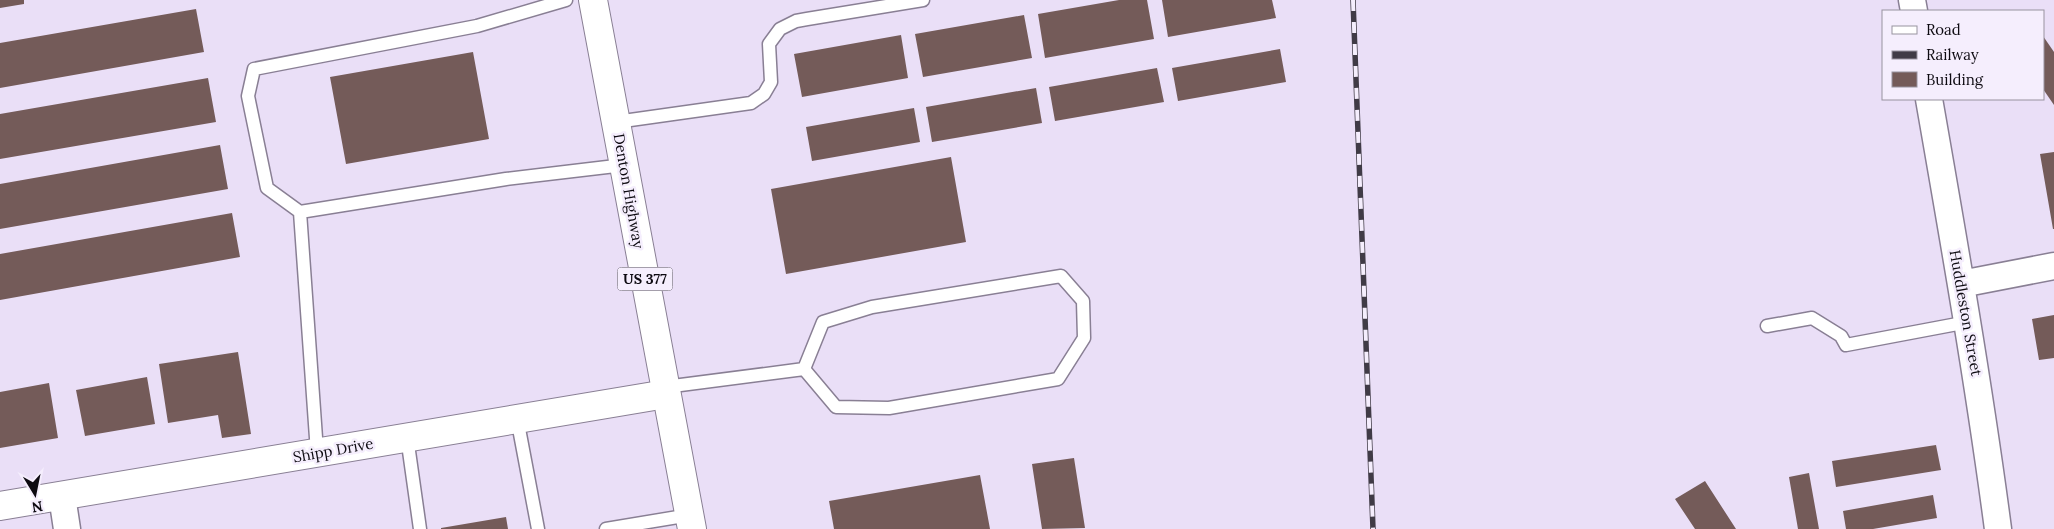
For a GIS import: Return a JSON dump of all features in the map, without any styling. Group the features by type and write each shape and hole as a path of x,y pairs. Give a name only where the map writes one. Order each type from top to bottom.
{"street":[{"name":"Denton Highway","path":"593,0 691,522"},
{"name":"Huddleston Street","path":"1929,100 1984,420 1998,529"},
{"path":"1961,284 2054,266"},
{"name":"Shipp Drive","path":"0,506 517,418 665,390"},
{"path":"62,496 67,529"}],"lane":[{"path":"566,0 477,26 254,69 248,96 268,188 300,212 506,179 624,165"},
{"path":"616,122 751,103 764,94 771,82 769,44 780,29 796,21 923,0"},
{"path":"300,212 318,452"},
{"path":"1061,276 1083,301 1084,338 1058,379 889,408 836,407 804,369 823,322 872,307 1061,276"},
{"path":"1767,326 1812,318 1841,336 1846,346 1968,322"},
{"path":"665,390 804,369"},
{"path":"517,418 538,529"},
{"path":"407,437 420,529"},
{"path":"606,529 691,522"}],"building":[{"path":"0,0 24,0 24,4 0,8"},
{"path":"1119,0 1147,0 1154,39 1045,58 1038,14"},
{"path":"1162,0 1272,0 1276,18 1168,37"},
{"path":"196,9 204,52 0,88 0,43"},
{"path":"1024,15 1032,58 923,77 915,34"},
{"path":"901,35 908,78 802,97 794,54"},
{"path":"2044,37 2054,52 2054,105 2044,90"},
{"path":"1280,49 1286,82 1178,101 1172,68"},
{"path":"473,52 489,139 346,164 330,77"},
{"path":"1157,68 1164,102 1055,121 1049,87"},
{"path":"208,78 216,122 0,159 0,114"},
{"path":"1036,88 1042,123 932,142 926,107"},
{"path":"914,108 920,142 812,161 806,127"},
{"path":"220,145 228,189 0,229 0,184"},
{"path":"2054,152 2054,229 2053,229 2040,154"},
{"path":"951,157 966,242 786,274 771,189"},
{"path":"232,213 240,257 0,300 0,254"},
{"path":"2054,315 2054,358 2039,360 2032,319"},
{"path":"238,352 251,434 222,438 218,415 168,423 159,364"},
{"path":"147,377 155,424 85,436 76,390"},
{"path":"49,383 58,438 0,448 0,392"},
{"path":"1936,445 1941,470 1836,487 1832,461"},
{"path":"1074,458 1085,528 1042,529 1032,464"},
{"path":"1809,473 1819,529 1798,529 1789,477"},
{"path":"980,475 990,529 834,529 829,501"},
{"path":"1705,481 1736,529 1695,529 1675,499"},
{"path":"1933,495 1937,518 1873,529 1846,529 1843,511"},
{"path":"506,517 508,529 441,529 441,528"}],"railway":[{"path":"1353,0 1373,529"}]}
